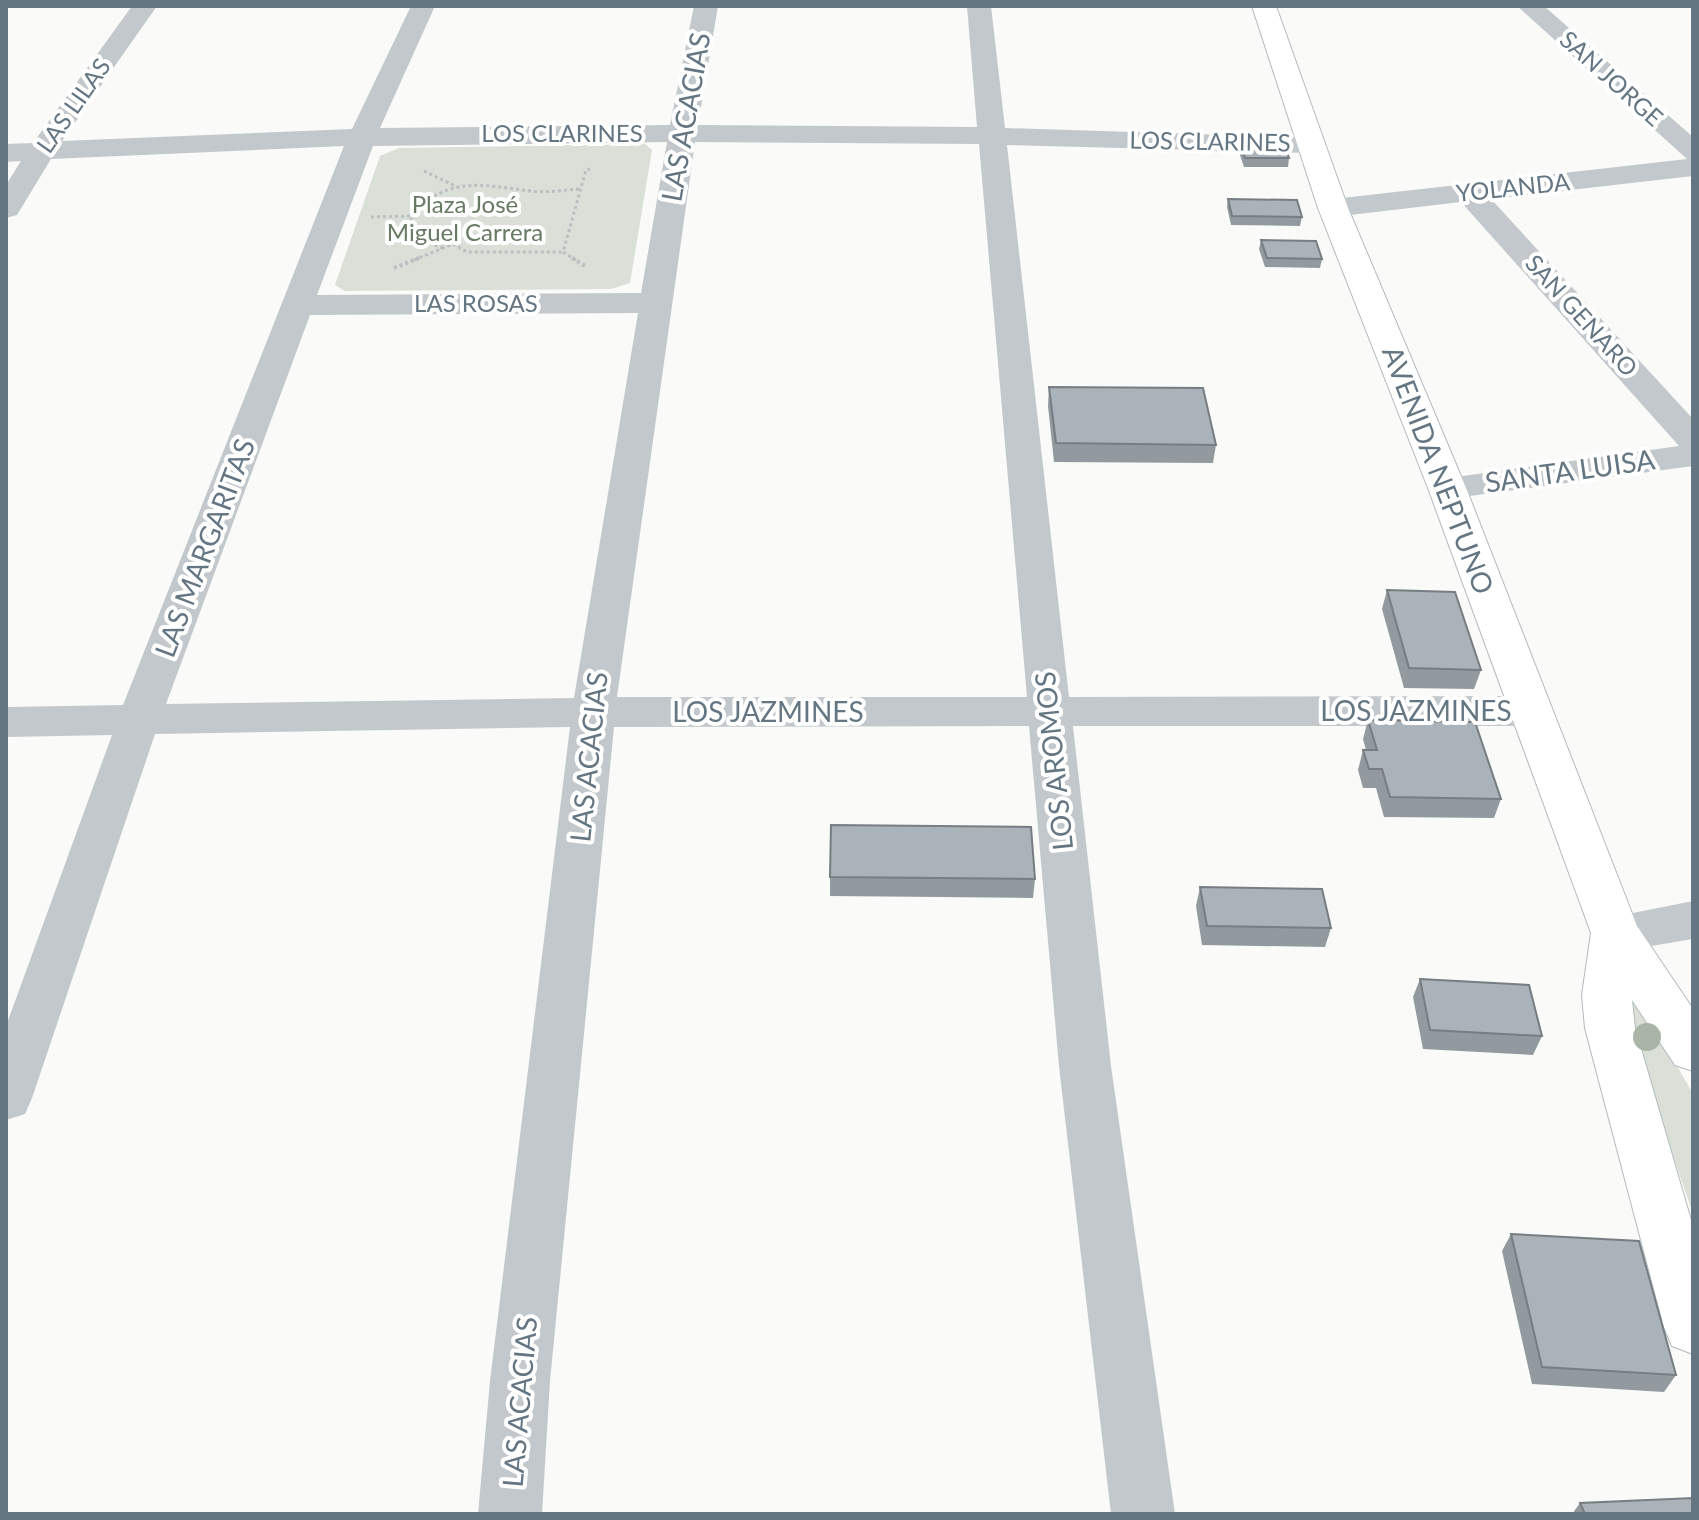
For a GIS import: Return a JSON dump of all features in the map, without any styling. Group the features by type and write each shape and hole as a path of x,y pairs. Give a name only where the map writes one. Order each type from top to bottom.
{"main road":[{"name":"AVENIDA NEPTUNO","path":"1264,6 1333,208 1447,488 1615,933 1693,1050"},
{"name":"AVENIDA NEPTUNO","path":"1615,933 1607,995 1610,1028 1693,1327"}],"street":[{"name":"LAS LILAS","path":"6,209 42,150 145,6"},
{"name":"LAS MARGARITAS","path":"6,1098 140,718 312,305 362,136 423,6"},
{"name":"LAS ACACIAS","path":"510,1514 520,1381 639,303 682,134 706,6"},
{"name":"LOS AROMOS","path":"979,6 1085,1066 1143,1514"},
{"name":"SAN JORGE","path":"1529,6 1693,152"},
{"name":"LOS CLARINES","path":"6,153 362,136 991,136 1311,144"},
{"name":"YOLANDA","path":"1333,208 1693,167"},
{"name":"SAN GENARO","path":"1469,193 1693,440"},
{"name":"LAS ROSAS","path":"312,305 639,303"},
{"name":"SANTA LUISA","path":"1447,488 1693,455"},
{"name":"LOS JAZMINES","path":"6,722 594,712 1531,711"},
{"path":"1615,933 1693,920"}],"path":[{"path":"563,252 586,170 599,165"},
{"path":"443,248 413,235 409,228 410,216 419,205 439,193 469,184 512,184 523,190 581,189"},
{"path":"369,217 410,216"},
{"path":"312,305 334,292 453,244 467,252 563,252 624,290 639,303"}],"green space":[{"name":"Plaza José Miguel Carrera","path":"645,144 652,150 630,283 611,289 345,291 335,285 380,156 399,148"},
{"path":"1619,965 1693,1094 1693,1214 1608,966"}],"building":[{"path":"1241,144 1284,144 1289,158 1245,158"},
{"path":"1228,199 1297,200 1302,217 1232,216"},
{"path":"1261,240 1316,241 1322,259 1267,258"},
{"path":"1049,387 1203,388 1216,445 1056,443"},
{"path":"1387,590 1455,592 1481,670 1409,668"},
{"path":"1368,720 1475,722 1501,799 1390,797 1382,769 1369,769 1363,750 1377,750"},
{"path":"831,825 1031,827 1035,879 830,877"},
{"path":"1200,887 1322,889 1331,928 1207,926"},
{"path":"1420,979 1529,985 1542,1036 1430,1030"},
{"path":"1511,1234 1639,1241 1676,1375 1542,1367"},
{"path":"1693,1498 1693,1514 1585,1514 1580,1503"}]}
